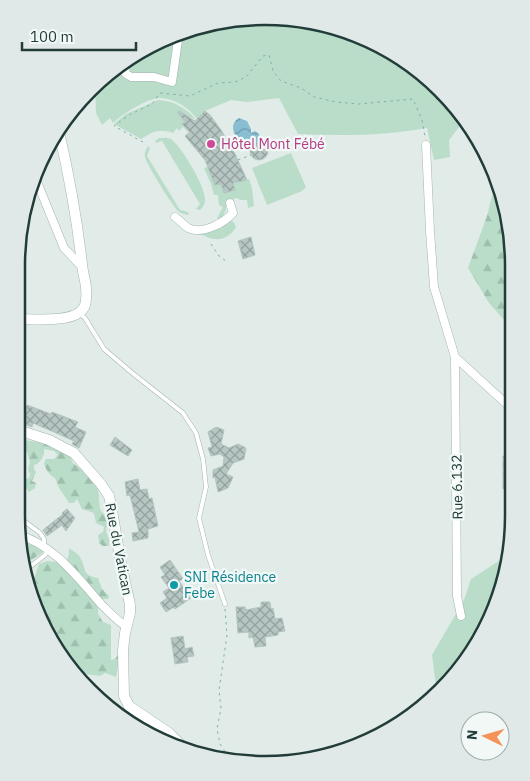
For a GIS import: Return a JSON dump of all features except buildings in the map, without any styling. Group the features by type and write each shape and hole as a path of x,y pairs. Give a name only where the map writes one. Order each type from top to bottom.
{"street":[{"path":"125,70 125,73 131,77 154,77 172,82 178,41"},
{"path":"25,319 61,318 79,313 86,299 87,289 82,267 75,210 60,139"},
{"name":"Rue 6.132","path":"426,145 434,287 455,357 458,596 461,616"},
{"path":"39,186 64,248 82,267"},
{"path":"175,217 189,228 199,230 217,225 226,220 233,212 230,203"},
{"path":"455,357 505,402"},
{"name":"Rue du Vatican","path":"25,432 49,440 74,453 94,475 109,496 130,605 123,650 123,691 126,701 134,710 174,738"},
{"name":"Rue du Vatican","path":"26,537 46,548 60,560 112,615 127,627"}],"lane":[{"path":"79,313 85,318 104,349 183,413 196,433 203,459 206,487 199,518 208,556 225,604"},
{"path":"25,522 40,533 46,548 45,555 30,566"}],"path":[{"path":"143,142 114,126 130,115 152,104 160,92 190,96 218,83 234,82 246,77 263,56 269,55 273,71 281,81 301,88 314,97 336,102 359,104 413,99 422,120 426,145"},
{"path":"238,160 252,156"},
{"path":"211,244 219,256 226,261"},
{"path":"225,604 227,635 219,690 221,708 216,729 220,744 226,752"}],"green space":[{"path":"265,25 296,27 327,33 357,43 385,57 435,95 460,126 449,140 450,157 434,160 427,128 363,135 298,134 279,98 247,102 231,100 205,111 197,119 190,111 177,102 161,98 150,100 136,107 113,123 110,118 102,125 96,113 95,95 145,57 173,43 203,33 234,27"},
{"path":"158,100 175,104 196,120 190,117 182,125 189,133 183,127 179,131 177,128 173,133 156,132 141,139 114,124 126,114"},
{"path":"159,138 171,139 192,167 204,194 205,203 200,210 196,209 200,204 162,141 156,143 155,141"},
{"path":"148,146 150,148 147,156 180,210 188,212 189,215 178,211 155,176 145,157"},
{"path":"291,153 306,187 302,191 267,205 252,168"},
{"path":"208,167 218,184 223,184 225,193 234,190 233,184 249,179 254,206 248,208 247,200 236,198 226,202 226,210 221,220 217,218 223,207 219,205 218,195 214,195 204,168"},
{"path":"493,191 503,234 505,321 489,303 468,268 487,216"},
{"path":"229,221 233,221 236,227 224,238 209,238 199,233 210,232"},
{"path":"25,440 49,445 70,456 73,463 82,470 98,489 100,509 108,520 106,531 109,546 103,546 99,543 98,535 103,532 104,527 96,523 94,513 82,509 77,499 74,503 69,503 55,478 47,470 44,463 46,459 54,459 58,455 54,451 44,449 42,458 34,465 36,472 32,481 36,483 35,488 29,492 25,487 25,479 29,478 30,474 28,470 30,462 27,452 25,452"},
{"path":"27,542 43,551 30,561 27,547"},
{"path":"69,548 80,557 87,574 98,578 102,589 109,596 108,599 101,599 94,590 92,591 91,598 98,603 98,614 103,622 111,625 111,660 115,659 118,655 119,661 116,677 105,673 100,676 85,674 65,649 43,608 33,577 39,564 47,561 66,563"},
{"path":"501,560 487,608 473,636 436,685 432,655 464,600 471,579"}],"water":[{"path":"239,118 247,121 251,133 255,131 259,134 260,139 256,146 246,147 236,137 233,125"}],"place":[{"name":"Hôtel Mont Fébé","path":"211,144"},
{"name":"SNI Résidence Febe","path":"174,585"}]}
